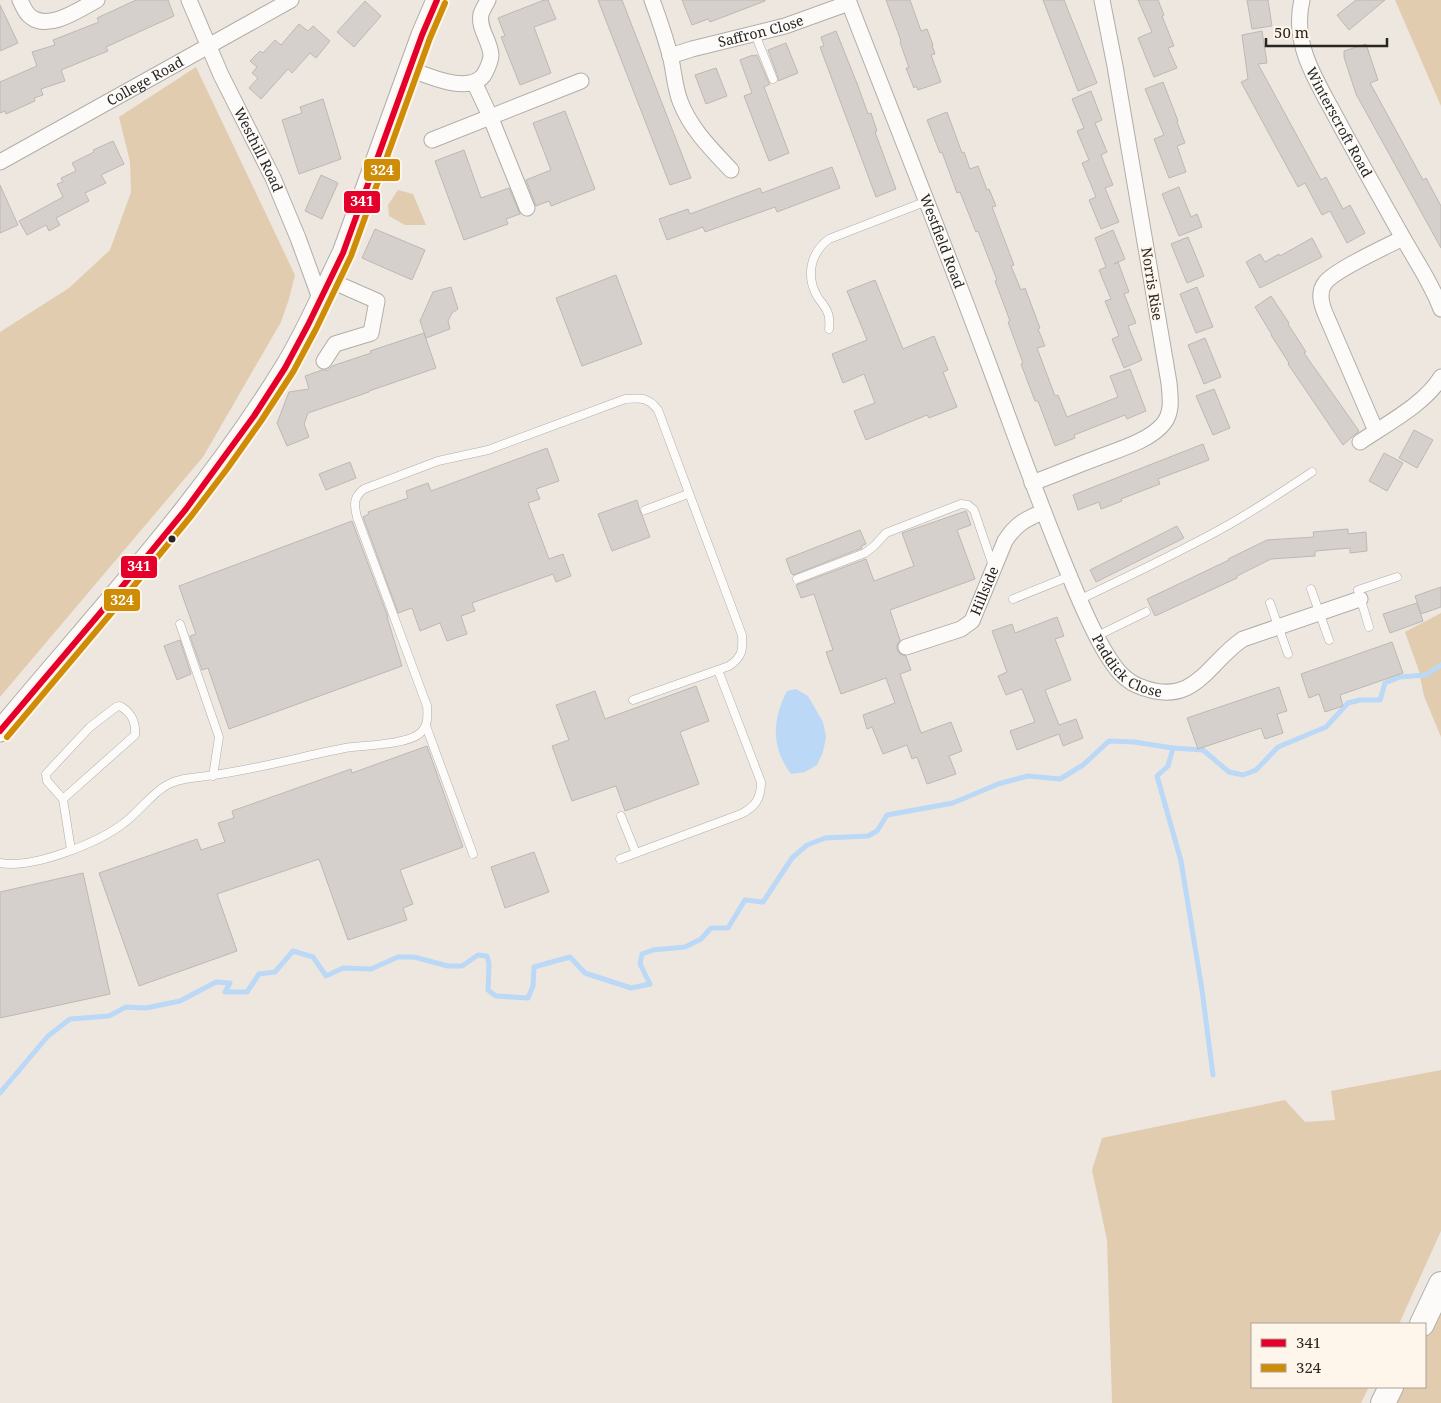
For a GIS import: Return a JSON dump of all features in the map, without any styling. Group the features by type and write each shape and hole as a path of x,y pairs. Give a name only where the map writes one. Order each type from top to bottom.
{"main road":[{"path":"0,731 167,531 215,470 286,366 321,301 343,253 422,35 438,0"},
{"path":"1422,1323 1441,1284"},
{"path":"1383,1403 1390,1388"}],"street":[{"path":"20,0 30,16 40,22 48,22 59,19 97,0"},
{"name":"Westhill Road","path":"189,0 234,102 273,178 321,301"},
{"name":"College Road","path":"0,162 291,0"},
{"path":"410,69 450,82 463,84 474,82 483,76 490,65 491,55 488,42 480,24 488,0"},
{"path":"652,0 670,56 680,102 689,120 705,142 731,170"},
{"name":"Norris Rise","path":"1032,483 1145,438 1164,423 1169,414 1171,401 1115,66 1102,0"},
{"name":"Winterscroft Road","path":"1302,0 1299,31 1309,66 1441,309"},
{"name":"Saffron Close","path":"670,56 799,22 849,2"},
{"name":"Westfield Road","path":"849,2 927,201 1032,483"},
{"path":"432,140 581,81"},
{"path":"474,82 490,116 527,208"},
{"path":"1376,431 1325,313 1321,297 1324,284 1333,274 1403,238"},
{"path":"324,361 335,344 371,333 377,301 329,280"},
{"path":"1360,442 1420,401 1441,377"},
{"name":"Paddick Close","path":"1032,483 1079,600 1097,636 1116,670 1126,679 1142,688 1166,692 1184,689 1197,682 1209,672 1234,645 1243,639 1360,599"},
{"name":"Hillside","path":"906,648 966,626 972,621 1005,541 1014,528 1043,512"}],"lane":[{"path":"755,34 773,79"},
{"path":"829,329 830,323 827,312 816,295 811,278 813,257 822,244 834,237 927,201"},
{"path":"0,863 18,863 55,856 96,839 123,824 168,784 346,748 399,741 413,738 421,733 426,726 427,706 357,517 354,501 358,493 438,461 488,450 625,399 634,398 644,399 652,403 658,410 742,635 743,646 741,654 729,666 633,700"},
{"path":"1079,600 1185,548 1229,524 1312,472"},
{"path":"645,510 688,494"},
{"path":"796,578 865,553 886,533 965,504 974,510 994,568"},
{"path":"1013,599 1070,576"},
{"path":"1369,627 1358,590 1397,576"},
{"path":"1311,589 1329,640"},
{"path":"1270,603 1288,654"},
{"path":"1097,636 1146,612"},
{"path":"180,624 219,737 213,776"},
{"path":"620,859 741,814 753,806 761,793 761,782 718,670"},
{"path":"63,799 135,736 136,726 128,710 120,706 116,707 90,727 46,774 46,781 63,799 71,850"},
{"path":"426,726 473,854"},
{"path":"621,816 636,853"}],"shaded area":[{"path":"1395,0 1441,0 1441,106"},
{"path":"196,67 295,275 289,299 281,322 203,457 0,697 0,332 69,288 110,250 131,192 130,162 119,117"},
{"path":"398,190 413,194 426,225 405,225 389,216 388,205"},
{"path":"1441,613 1441,737 1424,696 1419,671 1405,632"},
{"path":"1441,1070 1441,1231 1399,1323 1251,1323 1251,1388 1368,1388 1361,1403 1112,1403 1107,1240 1092,1170 1102,1138 1285,1100 1305,1122 1335,1120 1331,1091"},
{"path":"1441,1305 1441,1403 1392,1403 1400,1388 1426,1388 1426,1335"}],"water":[{"path":"796,689 808,696 823,722 826,737 823,752 817,765 805,772 791,774 784,764 777,744 776,723 778,712 787,691"}],"building":[{"path":"136,0 168,0 174,16 106,47 108,51 61,70 65,81 41,89 43,95 34,98 35,101 6,114 5,111 0,113 0,82 37,66 32,52 55,45 53,40 99,22 97,18"},
{"path":"548,0 556,19 534,27 551,73 520,85 501,37 505,36 498,18"},
{"path":"598,0 622,0 691,178 670,185"},
{"path":"682,0 765,1 710,22 708,19 692,25"},
{"path":"886,0 910,0 921,31 927,29 935,54 931,55 941,82 918,90 916,86 914,88 906,68 909,68 901,41"},
{"path":"1043,0 1064,0 1097,83 1078,91"},
{"path":"1138,0 1158,0 1174,46 1168,48 1177,68 1154,77 1138,38 1152,32"},
{"path":"1247,0 1268,0 1272,26 1252,29"},
{"path":"1356,0 1385,0 1349,30 1337,15"},
{"path":"365,1 381,16 354,47 337,32"},
{"path":"0,5 18,43 0,51"},
{"path":"299,24 308,31 313,26 330,41 316,58 310,53 292,73 288,69 261,99 249,88 258,78 252,73 257,67 250,61 260,51 263,53 275,40 281,45"},
{"path":"836,31 868,114 871,113 877,131 875,132 896,189 876,197 820,47 824,46 821,37"},
{"path":"1262,31 1267,63 1258,64 1321,180 1326,177 1343,209 1350,205 1365,233 1347,243 1330,211 1322,215 1305,183 1298,187 1241,82 1248,79 1242,35"},
{"path":"786,43 798,73 778,81 768,50"},
{"path":"1366,44 1378,80 1370,83 1423,180 1426,178 1441,206 1441,248 1356,94 1344,57 1344,51"},
{"path":"757,55 770,84 764,87 789,153 769,161 744,96 752,93 740,60"},
{"path":"716,68 727,96 706,104 695,75"},
{"path":"1163,82 1185,143 1177,146 1186,172 1169,178 1154,139 1164,135 1145,89"},
{"path":"1091,91 1102,120 1095,123 1107,152 1101,155 1113,185 1105,188 1119,222 1101,229 1089,200 1096,197 1082,163 1089,160 1077,131 1084,128 1072,99"},
{"path":"323,99 341,159 299,174 282,120 302,113 300,107"},
{"path":"565,111 595,189 551,206 549,201 536,206 526,180 551,170 533,123"},
{"path":"947,112 970,169 978,166 987,190 989,189 996,206 992,207 1014,265 1011,266 1021,290 1025,288 1040,328 1038,329 1045,346 1037,348 1055,396 1058,395 1067,417 1118,397 1110,376 1130,369 1146,411 1127,419 1125,415 1074,435 1075,438 1055,446 1038,401 1035,401 1021,364 1023,363 1008,322 1010,321 995,281 997,280 978,231 976,232 960,192 957,193 942,152 940,153 927,120"},
{"path":"113,141 124,164 101,175 106,183 85,193 89,201 56,218 60,225 49,231 46,225 27,235 19,221 63,197 57,184 63,182 61,178 76,171 72,163 94,152 93,150"},
{"path":"464,150 481,198 509,188 520,214 506,219 508,224 464,240 435,161"},
{"path":"832,167 840,188 777,212 775,207 705,232 703,227 667,240 659,219 688,209 690,214 760,188 762,193"},
{"path":"321,175 338,183 322,219 305,211"},
{"path":"0,185 18,225 0,233"},
{"path":"1179,187 1191,217 1197,214 1202,227 1179,236 1162,194"},
{"path":"375,229 425,250 412,280 362,258"},
{"path":"1113,230 1125,259 1118,262 1129,292 1124,294 1136,323 1128,326 1142,360 1124,368 1112,339 1119,336 1105,301 1111,299 1099,270 1106,267 1095,238"},
{"path":"1188,237 1204,276 1187,283 1171,244"},
{"path":"1312,238 1322,257 1260,288 1246,262 1260,254 1265,262"},
{"path":"616,275 642,344 582,366 556,298"},
{"path":"875,280 903,349 934,336 948,370 943,372 957,407 929,418 927,415 866,440 854,411 875,403 864,374 843,383 832,354 867,340 847,291"},
{"path":"451,287 458,309 452,313 448,321 450,329 426,338 420,321 433,292"},
{"path":"1197,287 1213,327 1196,333 1180,294"},
{"path":"1271,296 1306,352 1304,353 1359,431 1343,445 1288,364 1255,307"},
{"path":"424,333 436,368 308,413 304,424 309,437 287,446 277,423 289,392 309,389 305,376 322,370 328,370 332,366 371,353 370,351"},
{"path":"1205,338 1221,377 1204,384 1188,345"},
{"path":"1214,389 1230,428 1213,435 1196,396"},
{"path":"1414,430 1433,440 1417,468 1399,458"},
{"path":"1203,444 1209,460 1158,479 1160,484 1121,499 1122,501 1101,509 1099,502 1078,510 1073,495"},
{"path":"547,448 559,481 536,489 540,499 528,503 549,559 563,554 571,576 556,582 553,574 472,603 475,611 461,616 467,634 447,641 440,623 420,631 412,608 398,613 363,517 369,514 368,512 408,498 406,491 428,483 431,491"},
{"path":"1384,453 1403,463 1387,491 1369,481"},
{"path":"350,462 356,478 326,490 319,474"},
{"path":"637,500 650,537 612,551 598,514"},
{"path":"966,511 971,525 957,530 975,579 890,610 900,640 897,650 900,654 906,656 911,670 900,674 921,733 951,722 962,751 949,756 956,774 927,784 917,757 912,759 907,745 883,754 872,727 867,729 863,715 895,703 886,678 841,694 826,652 833,650 814,594 801,598 796,585 866,559 874,581 914,566 902,533"},
{"path":"352,521 388,617 402,666 229,729 208,668 202,670 190,636 196,634 179,586"},
{"path":"1177,526 1184,538 1096,582 1090,570"},
{"path":"1348,529 1348,534 1366,532 1367,551 1350,553 1350,548 1315,551 1315,556 1271,559 1237,576 1237,578 1155,616 1147,599 1267,540 1314,537 1313,532"},
{"path":"860,530 866,544 861,546 862,548 793,575 791,573 786,559"},
{"path":"1441,587 1441,607 1421,614 1415,596"},
{"path":"1417,603 1423,621 1390,633 1383,614"},
{"path":"1057,617 1064,636 1055,639 1071,680 1045,690 1059,725 1076,719 1083,738 1063,746 1059,734 1017,750 1010,731 1035,722 1022,689 1006,695 998,676 1007,672 992,631 1012,624 1015,633"},
{"path":"180,640 191,674 177,680 164,646"},
{"path":"1392,642 1403,673 1340,695 1343,706 1325,712 1319,694 1309,698 1301,674"},
{"path":"696,686 709,721 680,732 699,784 625,811 616,786 572,801 552,746 569,740 556,705 595,691 605,719"},
{"path":"1279,687 1287,711 1277,714 1283,733 1265,739 1261,728 1198,749 1187,718"},
{"path":"427,746 463,847 400,870 413,904 403,908 407,920 348,940 319,859 217,894 237,951 139,986 99,873 197,839 201,850 225,842 218,823 234,818 232,811 351,769 352,773"},
{"path":"534,852 549,892 505,908 491,867"},
{"path":"83,873 110,994 0,1018 0,892"}],"waterway":[{"path":"0,1093 48,1036 70,1019 109,1016 126,1007 146,1008 180,1001 216,982 230,983 225,992 247,992 259,974 275,972 293,951 313,957 326,976 343,968 371,969 398,957 414,957 448,966 462,966 478,955 487,956 489,964 488,990 496,996 528,998 533,986 534,967 570,957 585,973 631,988 650,984 640,964 642,954 653,950 685,947 701,939 711,928 728,928 745,900 763,902 792,858 807,845 825,838 868,836 877,831 887,815 953,803 998,784 1028,776 1060,779 1083,765 1109,741 1203,750 1229,772 1243,775 1256,770 1278,747 1326,727 1348,703 1360,700 1380,700 1385,683 1400,677 1426,675 1441,665"},
{"path":"1173,748 1168,766 1157,776 1181,861 1202,990 1213,1075"}],"transit line":[{"name":"341","path":"0,731 186,509 254,416 285,368 343,253 422,35 437,0"},
{"name":"324","path":"7,737 192,515 261,421 293,372 351,256 430,38 445,3"}]}
